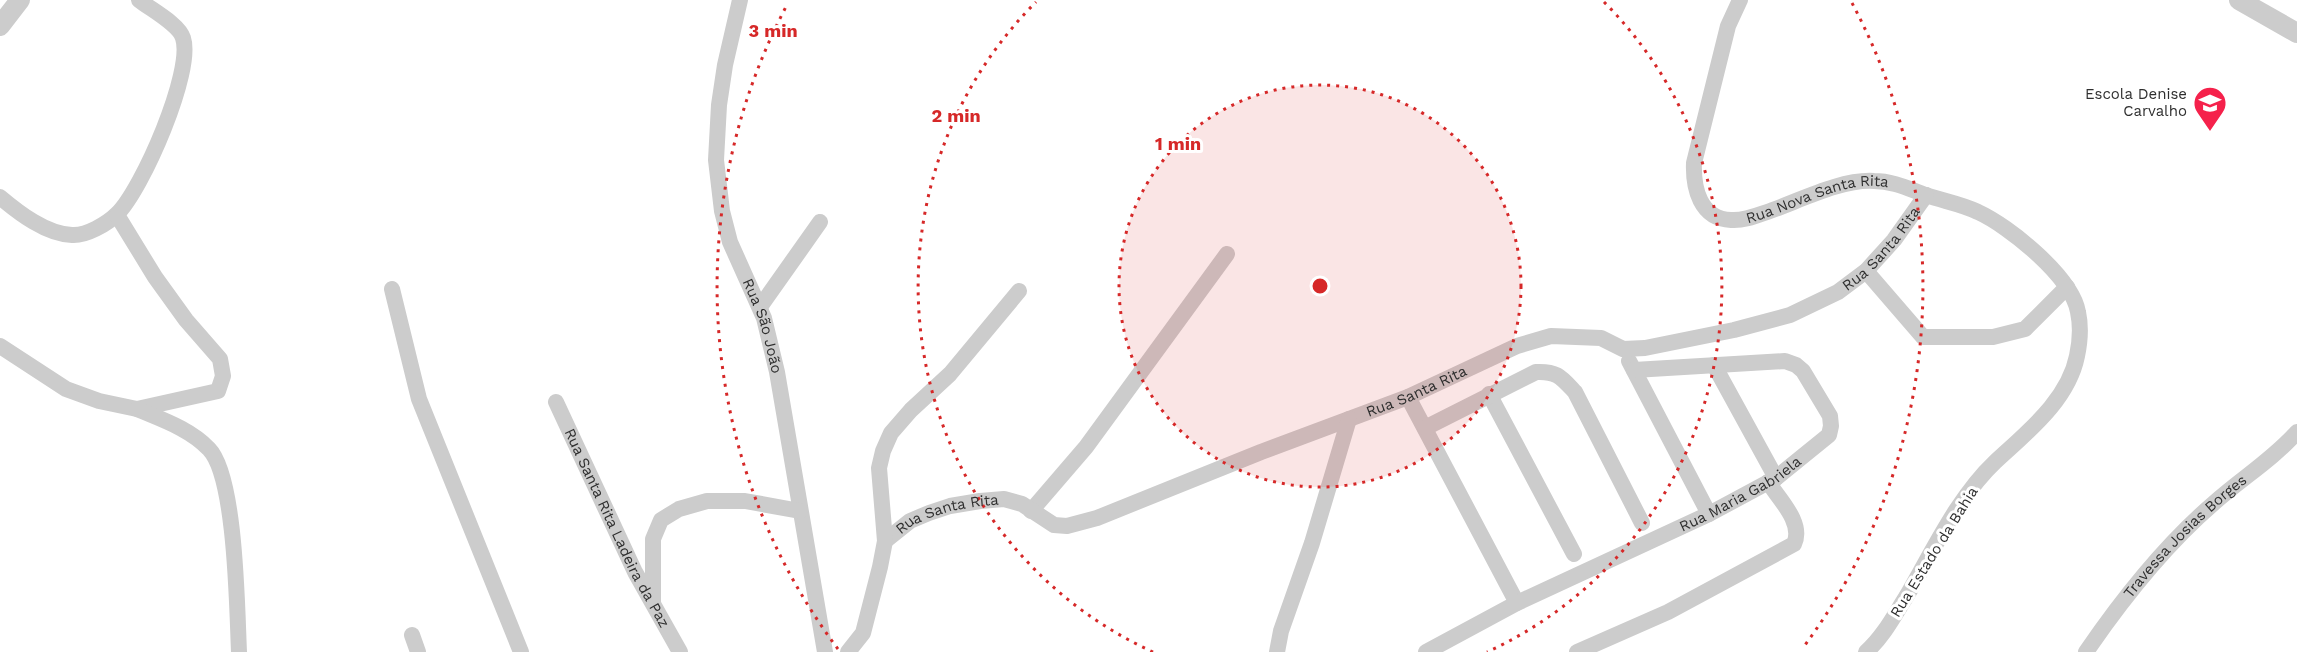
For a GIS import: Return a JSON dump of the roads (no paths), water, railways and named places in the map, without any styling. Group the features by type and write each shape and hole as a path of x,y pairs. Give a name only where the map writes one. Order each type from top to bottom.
{"street":[{"path":"0,26 20,0"},
{"path":"0,197 47,229 73,235 94,230 117,215 130,197 153,155 184,65 185,51 183,36 173,25 138,0"},
{"name":"Rua Nova Santa Rita","path":"1740,0 1728,26 1694,163 1694,183 1704,207 1717,217 1730,220 1748,219 1845,184 1873,181 1898,184 1978,212 2010,232 2045,260 2067,287 2078,310 2080,336"},
{"path":"2239,0 2297,33"},
{"name":"Rua São João","path":"742,1 725,65 719,105 716,160 722,211 730,242 760,307 777,372 825,652"},
{"name":"Rua Santa Rita","path":"885,541 910,521 950,506 1004,499 1022,504 1054,525 1067,526 1097,518 1408,397 1517,346 1551,336 1601,338 1623,349 1645,348 1734,330 1790,315 1838,292 1866,271 1894,240 1926,195"},
{"path":"117,215 179,312 220,359 223,376 218,391 137,409"},
{"path":"760,307 820,222"},
{"path":"1031,511 1086,447 1227,254"},
{"path":"1866,271 1923,337 1993,337 2025,329 2067,287"},
{"path":"392,289 419,399 521,652"},
{"path":"848,652 863,633 885,541 879,468 891,433 911,410 950,374 1019,291"},
{"name":"Rua Estado da Bahia","path":"1866,652 1891,622 1964,498 1986,470 2051,408 2067,382 2077,359 2080,336"},
{"path":"0,346 66,389 99,401 137,409 186,430 210,450 221,471 229,509 239,652"},
{"path":"1623,349 1709,514"},
{"name":"Rua Maria Gabriela","path":"1426,652 1517,603 1709,514 1772,480 1829,435 1830,416 1803,371 1796,364 1785,361 1634,370"},
{"path":"1577,652 1668,612 1794,544 1797,539 1796,524 1714,365"},
{"path":"1425,428 1536,372 1551,371 1575,392 1642,523"},
{"path":"1490,394 1574,554"},
{"path":"1408,397 1517,603"},
{"name":"Rua Santa Rita Ladeira da Paz","path":"556,402 635,572 680,652"},
{"path":"1277,652 1281,631 1312,543 1349,419"},
{"name":"Travessa Josias Borges","path":"2086,652 2153,563 2215,502 2278,453 2297,432"},
{"path":"653,604 653,539 661,520 679,509 707,501 745,501 800,511"},
{"path":"412,635 418,652"}],"place":[{"name":"Escola Denise Carvalho","path":"2210,132"}]}
